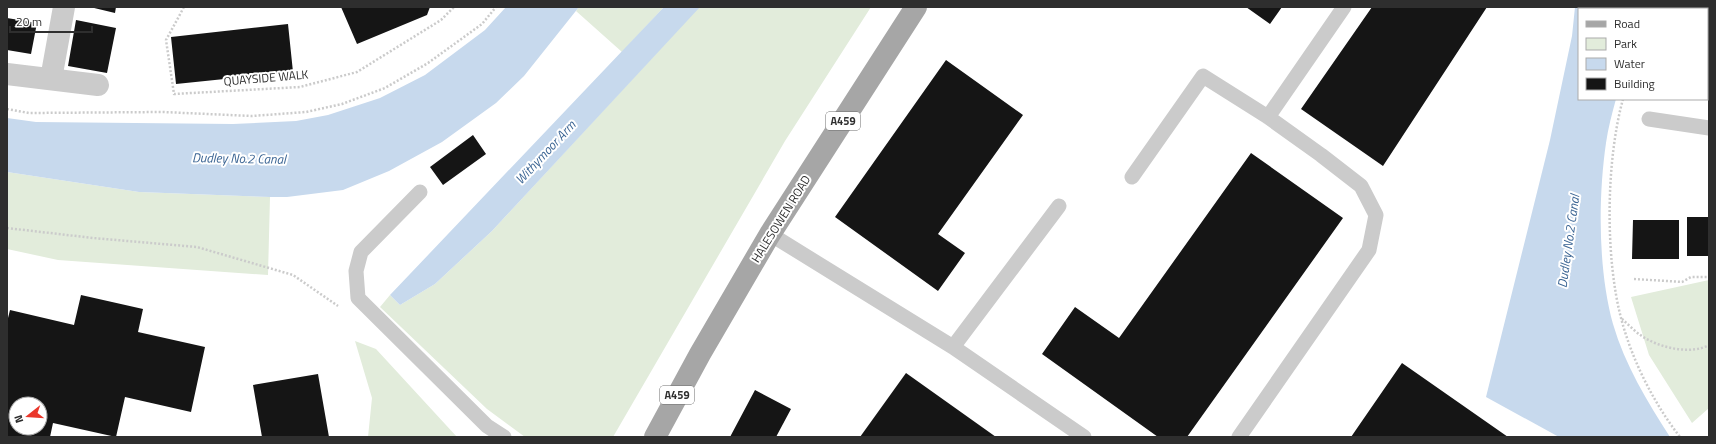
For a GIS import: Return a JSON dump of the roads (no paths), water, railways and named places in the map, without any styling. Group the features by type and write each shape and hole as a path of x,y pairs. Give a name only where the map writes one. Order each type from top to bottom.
{"main road":[{"name":"HALESOWEN ROAD","path":"655,437 700,354 770,234 916,7"}],"street":[{"path":"51,79 64,7"},
{"path":"7,74 98,85"}],"lane":[{"path":"1268,117 1344,7"},
{"path":"1132,177 1203,76 1268,117 1361,186 1376,215 1369,250 1240,437"},
{"path":"1649,119 1709,128"},
{"path":"420,192 361,252 356,271 358,298 487,426 504,437"},
{"path":"953,347 1059,206"},
{"path":"770,234 953,347 1084,437"}],"water":[{"name":"Dudley No.2 Canal","path":"506,7 579,7 524,76 496,103 442,142 389,171 343,190 287,197 139,192 7,172 7,118 36,122 233,124 296,121 328,115 380,98 425,75 485,30"},
{"name":"Withymoor Arm","path":"664,7 700,7 492,231 435,284 400,305 390,295"},
{"name":"Dudley No.2 Canal","path":"1575,7 1635,7 1578,8 1578,100 1616,100 1610,121 1603,164 1601,234 1604,281 1613,324 1624,354 1645,396 1670,437 1559,437 1486,397 1550,140 1572,36"}]}
